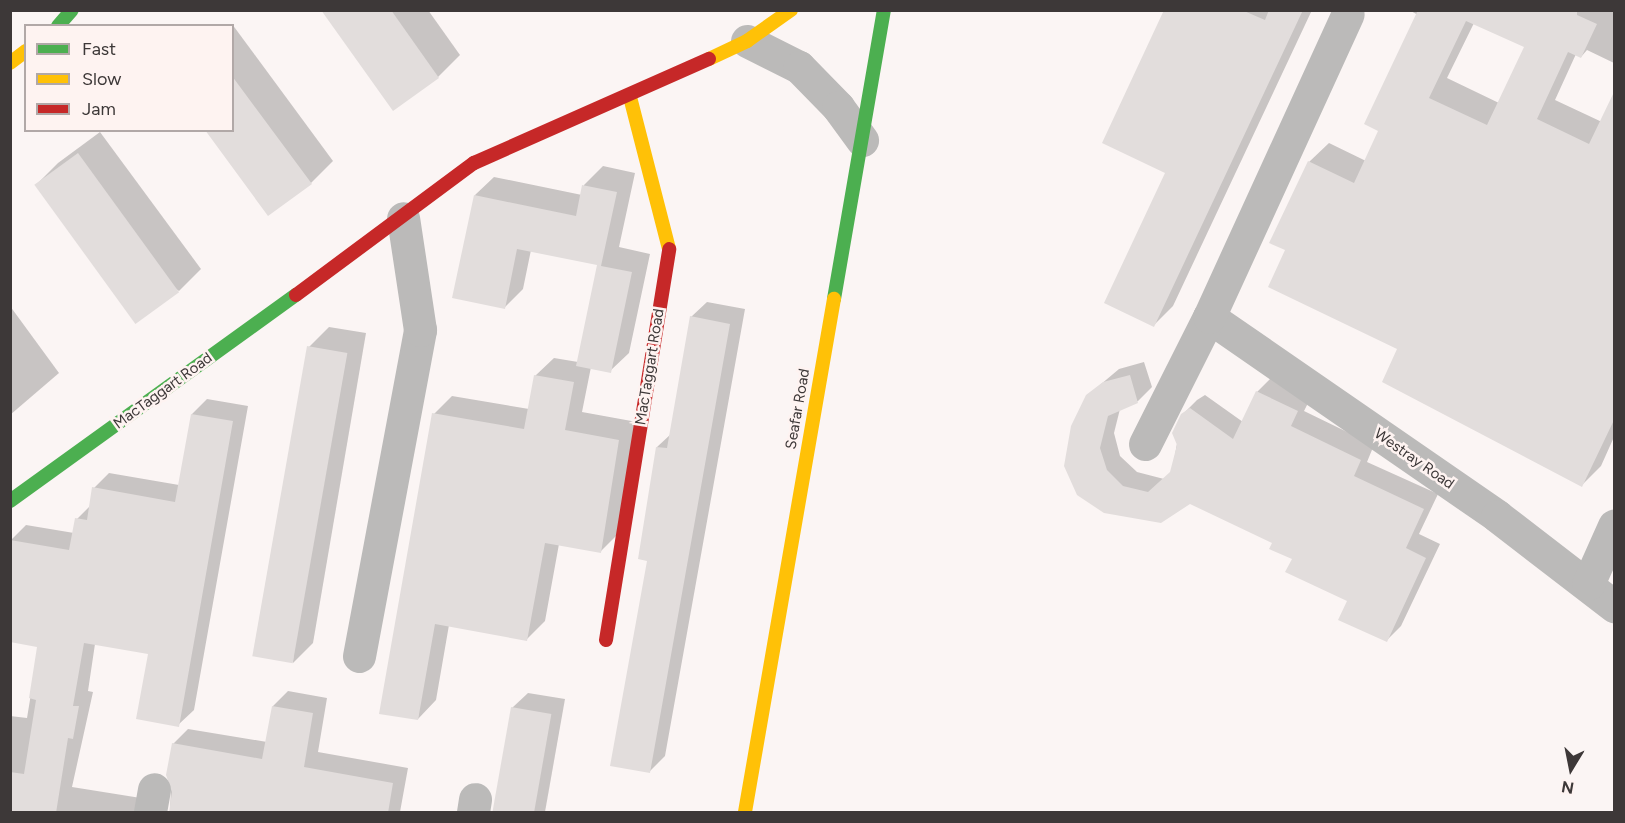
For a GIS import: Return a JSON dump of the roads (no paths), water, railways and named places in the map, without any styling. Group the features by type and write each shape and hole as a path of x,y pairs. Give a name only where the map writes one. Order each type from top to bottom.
{"street":[{"path":"60,24 72,10"},
{"name":"MacTaggart Road","path":"10,501 403,218 474,163 630,97 747,41 791,10"},
{"name":"Seafar Road","path":"745,813 884,10"},
{"path":"1145,444 1209,317 1348,14"},
{"path":"747,41 799,67 838,106 862,140"},
{"path":"10,63 24,52"},
{"name":"MacTaggart Road","path":"606,640 670,242 630,97"},
{"path":"359,656 420,330 403,218"},
{"name":"Westray Road","path":"1209,317 1497,516 1614,606"},
{"path":"1588,584 1614,526"}]}
